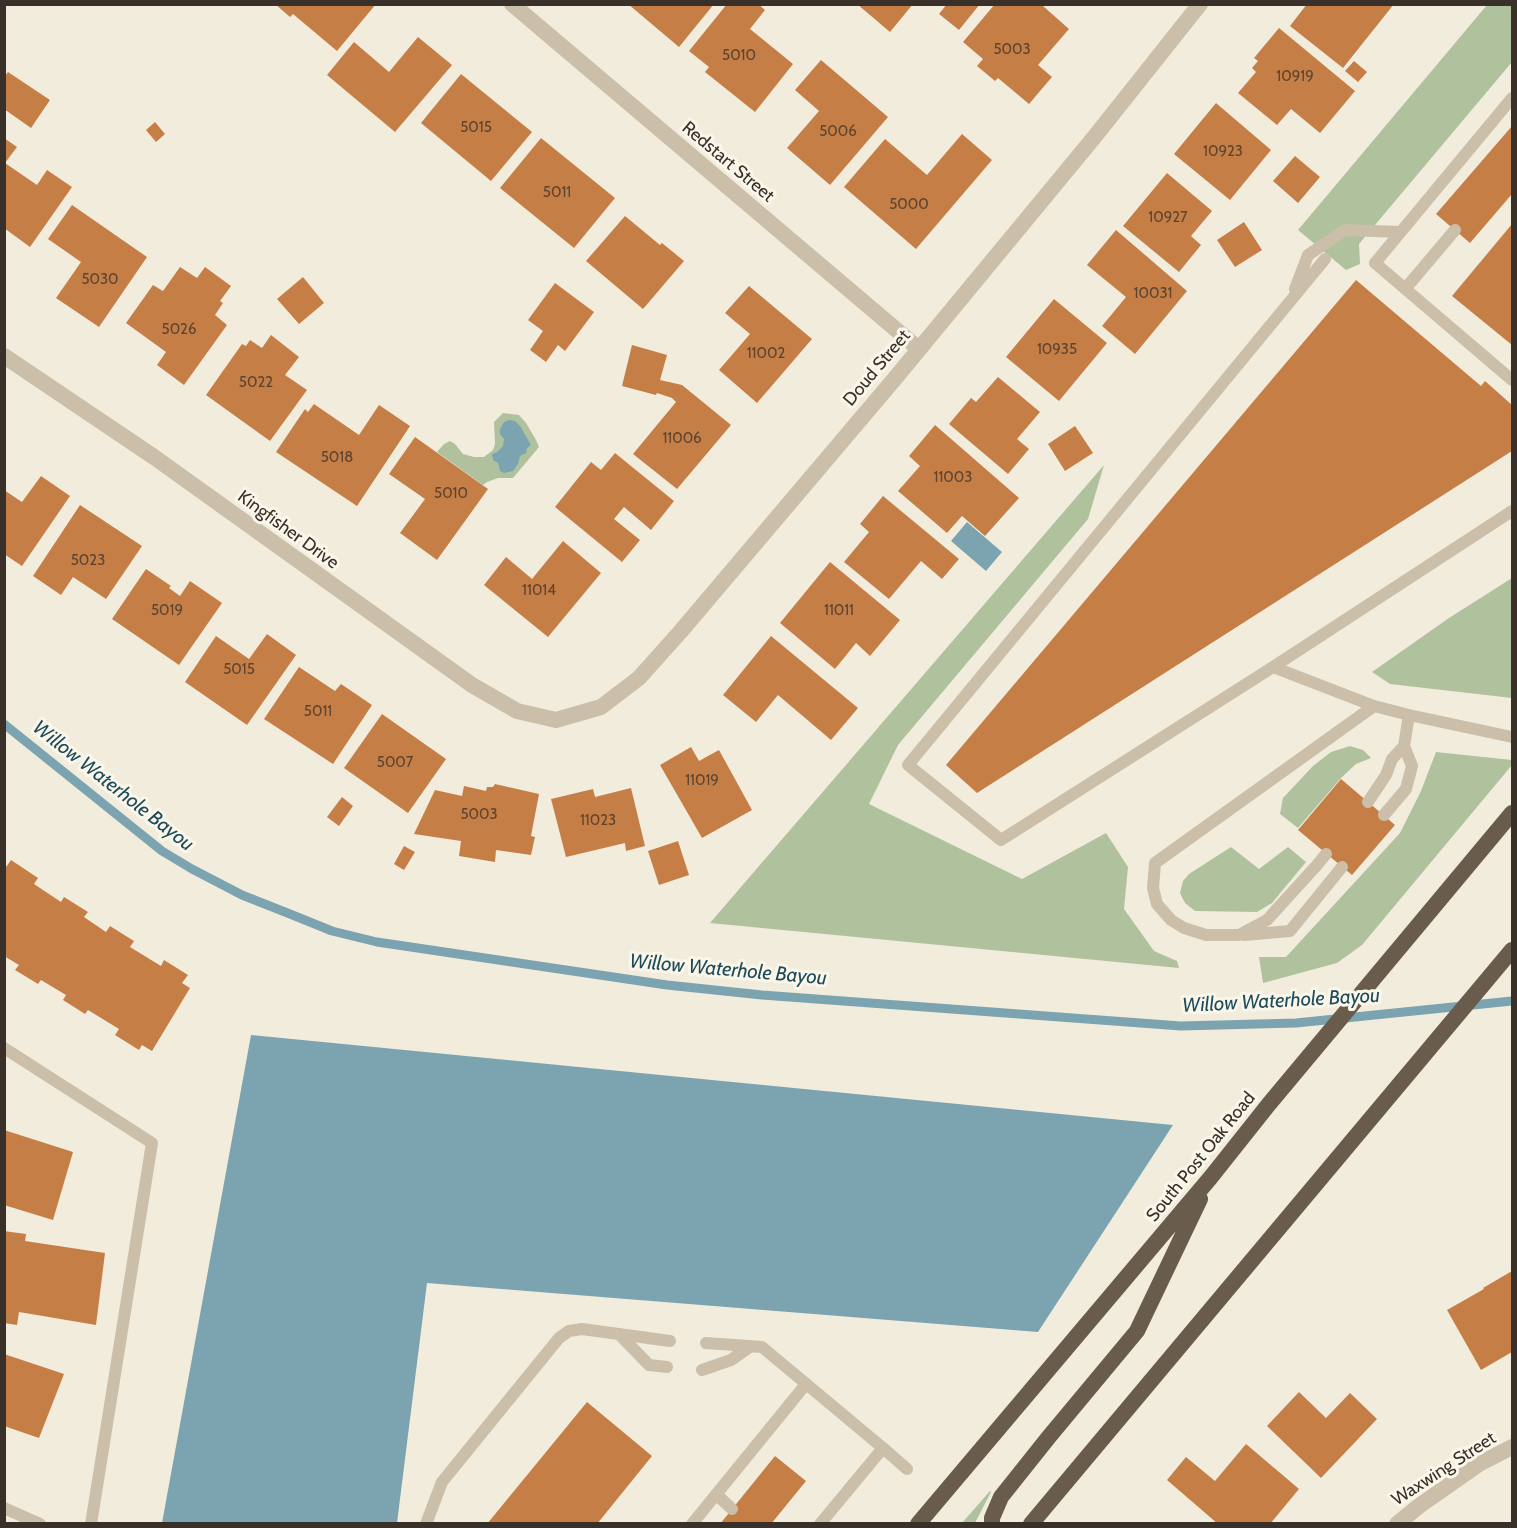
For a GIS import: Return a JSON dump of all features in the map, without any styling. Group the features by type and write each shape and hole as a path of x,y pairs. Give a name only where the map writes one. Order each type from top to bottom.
{"highway":[{"name":"South Post Oak Road","path":"918,1524 1211,1177 1269,1104 1512,813"},
{"path":"1031,1524 1512,950"},
{"path":"992,1524 992,1518 1001,1497 1137,1331 1211,1177"}],"street":[{"name":"Redstart Street","path":"512,4 919,349"},
{"name":"Doud Street","path":"556,720 602,708 639,678 919,349 1080,154 1197,6"},
{"name":"Kingfisher Drive","path":"4,356 154,457 471,685 517,711 556,720"},
{"name":"Waxwing Street","path":"1397,1524 1479,1464 1512,1447"}],"lane":[{"path":"1512,98 1375,263 1512,380"},
{"path":"1292,298 1308,255 1345,230 1400,232"},
{"path":"1405,289 1455,230"},
{"path":"1325,259 908,765 1001,840 1512,511"},
{"path":"1273,667 1374,706 1409,716 1512,737"},
{"path":"1342,867 1290,932 1206,935 1184,928 1171,920 1156,904 1153,888 1155,863 1374,706"},
{"path":"1384,815 1406,789 1412,766 1404,747 1409,716"},
{"path":"1368,802 1386,775 1392,759 1404,747"},
{"path":"1239,935 1267,920 1326,854"},
{"path":"4,1048 152,1143 91,1524"},
{"path":"426,1524 442,1482 559,1338 569,1331 582,1329 670,1341"},
{"path":"619,1334 649,1365 667,1367"},
{"path":"706,1343 762,1347 908,1469"},
{"path":"702,1370 731,1360 751,1347"},
{"path":"692,1524 806,1384"},
{"path":"820,1524 883,1448"},
{"path":"716,1494 732,1509"},
{"path":"4,1508 40,1524"}],"green space":[{"path":"1487,5 1512,5 1512,62 1359,244 1360,264 1346,270 1298,230"},
{"path":"503,413 519,415 539,447 513,478 498,478 483,485 437,452 450,441 463,454 484,457 493,450 494,422"},
{"path":"1104,465 1088,519 898,745 869,804 1022,879 1106,833 1128,867 1124,909 1154,951 1177,961 1179,968 710,923"},
{"path":"1512,578 1512,698 1390,684 1372,672 1449,618"},
{"path":"1350,746 1363,750 1371,758 1356,764 1341,778 1298,828 1280,814 1283,798 1313,766 1331,752"},
{"path":"1436,752 1512,760 1512,765 1362,945 1337,963 1263,983 1259,957 1286,957 1400,833 1421,791"},
{"path":"1231,847 1259,869 1288,847 1306,862 1272,903 1257,912 1195,911 1185,903 1180,893 1183,881 1189,874"},
{"path":"990,1491 975,1523 962,1523"}],"water":[{"path":"515,421 520,426 531,445 527,448 526,453 520,456 513,471 504,473 500,471 498,463 493,460 492,454 503,446 504,439 500,434 500,429 504,422"},
{"path":"967,522 1002,552 986,571 951,541"},
{"path":"251,1035 1173,1125 1038,1332 427,1283 397,1523 162,1523"}],"building":[{"path":"275,4 376,4 337,51 293,14 290,17"},
{"path":"628,4 714,4 679,47"},
{"path":"727,4 758,4 765,10 750,29 793,64 755,112 705,72 709,67 689,51"},
{"path":"857,4 913,4 890,32"},
{"path":"947,4 980,4 959,30 939,14"},
{"path":"995,4 1044,4 1043,6 1069,29 1038,65 1052,77 1029,104 998,78 995,81 977,66 983,59 963,42"},
{"path":"1307,4 1394,4 1343,68 1290,26"},
{"path":"1279,28 1355,91 1320,133 1291,109 1277,125 1238,93 1256,72 1252,68 1258,61 1254,58"},
{"path":"418,37 452,65 395,132 327,75 354,42 389,72"},
{"path":"821,60 888,117 830,185 787,148 819,111 795,90"},
{"path":"1354,61 1367,72 1358,82 1345,71"},
{"path":"8,72 50,100 31,128 4,109 4,77"},
{"path":"461,74 532,132 491,181 421,123"},
{"path":"1216,103 1271,150 1230,200 1174,154"},
{"path":"155,122 165,134 156,142 146,130"},
{"path":"1512,126 1512,194 1470,243 1436,214"},
{"path":"962,134 992,160 916,249 844,187 885,139 927,175"},
{"path":"4,138 17,147 5,163 37,185 47,170 72,187 30,247 4,228"},
{"path":"541,138 615,198 574,248 500,188"},
{"path":"1295,156 1320,177 1298,203 1273,181"},
{"path":"1167,173 1212,211 1191,236 1201,245 1179,272 1123,226"},
{"path":"72,205 147,257 99,327 56,298 81,262 48,239"},
{"path":"625,216 660,245 662,243 684,261 643,309 586,261"},
{"path":"1244,222 1262,250 1235,267 1217,240"},
{"path":"1512,224 1512,345 1452,296"},
{"path":"1116,230 1187,291 1135,354 1102,326 1126,297 1087,265"},
{"path":"180,267 197,278 205,267 231,286 220,301 223,303 215,315 227,325 184,385 157,365 166,352 126,323 153,285 163,291"},
{"path":"303,277 324,303 299,324 277,299"},
{"path":"1356,280 1481,386 1485,381 1512,405 1512,451 977,793 946,765"},
{"path":"555,283 594,312 565,351 558,345 546,362 530,350 543,331 528,320"},
{"path":"749,286 812,339 757,403 719,370 750,334 725,313"},
{"path":"1054,299 1107,343 1059,401 1006,357"},
{"path":"271,335 299,357 285,375 307,390 270,441 206,395 242,344 246,346 250,340 262,348"},
{"path":"632,345 667,355 660,380 682,385 731,425 677,489 633,454 676,402 672,398 657,393 656,395 622,386"},
{"path":"998,377 1040,412 1017,439 1029,449 1008,474 949,424 971,398 976,402"},
{"path":"314,404 359,435 379,405 410,426 357,506 276,452 305,409 308,412"},
{"path":"935,425 1019,498 985,536 962,516 947,533 898,491 920,466 909,456"},
{"path":"1075,426 1093,453 1065,471 1048,444"},
{"path":"415,437 488,489 437,560 400,533 425,499 389,474"},
{"path":"615,453 674,501 651,530 624,507 614,519 640,540 622,562 555,507 591,462 601,470"},
{"path":"41,476 70,496 22,566 4,554 4,490 22,502"},
{"path":"883,496 959,559 942,579 921,561 889,599 844,562 869,532 860,524"},
{"path":"80,505 142,546 106,599 73,577 61,595 33,576"},
{"path":"563,541 601,573 548,637 484,585 506,557 532,579"},
{"path":"830,562 900,620 870,656 856,643 835,669 780,623"},
{"path":"146,569 171,586 169,588 180,596 190,581 222,603 179,665 112,619"},
{"path":"267,634 296,655 247,725 185,682 216,636 249,659"},
{"path":"771,636 858,708 831,740 778,695 756,722 723,695"},
{"path":"299,667 335,691 341,684 372,705 333,764 264,719"},
{"path":"382,714 446,759 408,813 344,768"},
{"path":"691,747 699,761 719,750 752,810 702,838 660,765"},
{"path":"1341,779 1395,825 1352,875 1298,830"},
{"path":"495,784 539,794 531,836 535,837 531,855 496,850 495,862 459,856 461,841 414,834 435,790 462,796 464,786 486,791 487,787 493,787"},
{"path":"631,788 645,846 626,851 625,843 566,857 551,799 593,789 595,797"},
{"path":"342,797 353,806 339,826 327,817"},
{"path":"678,841 689,875 659,885 648,851"},
{"path":"404,846 415,852 404,870 394,864"},
{"path":"11,860 38,878 34,884 61,902 64,897 88,912 84,917 106,932 110,926 134,941 130,947 161,966 164,960 188,975 182,983 190,988 152,1051 142,1045 139,1050 115,1035 119,1029 88,1010 85,1014 63,1000 66,995 41,980 38,984 15,970 19,965 4,956 4,866 6,867"},
{"path":"4,1130 73,1152 53,1220 4,1205"},
{"path":"4,1231 26,1234 25,1241 105,1253 96,1325 19,1312 17,1325 4,1323"},
{"path":"1512,1271 1512,1352 1481,1370 1447,1310"},
{"path":"4,1354 64,1374 39,1438 4,1426"},
{"path":"1299,1392 1326,1418 1350,1393 1377,1419 1321,1478 1267,1426"},
{"path":"587,1402 652,1456 597,1524 487,1524"},
{"path":"1246,1444 1299,1489 1270,1524 1218,1524 1167,1480 1186,1457 1215,1481"},
{"path":"775,1456 806,1481 771,1524 720,1524"}],"waterway":[{"name":"Willow Waterhole Bayou","path":"4,724 162,851 192,869 242,895 332,931 377,942 667,985 762,995 1181,1026 1296,1023 1512,1001"}]}
